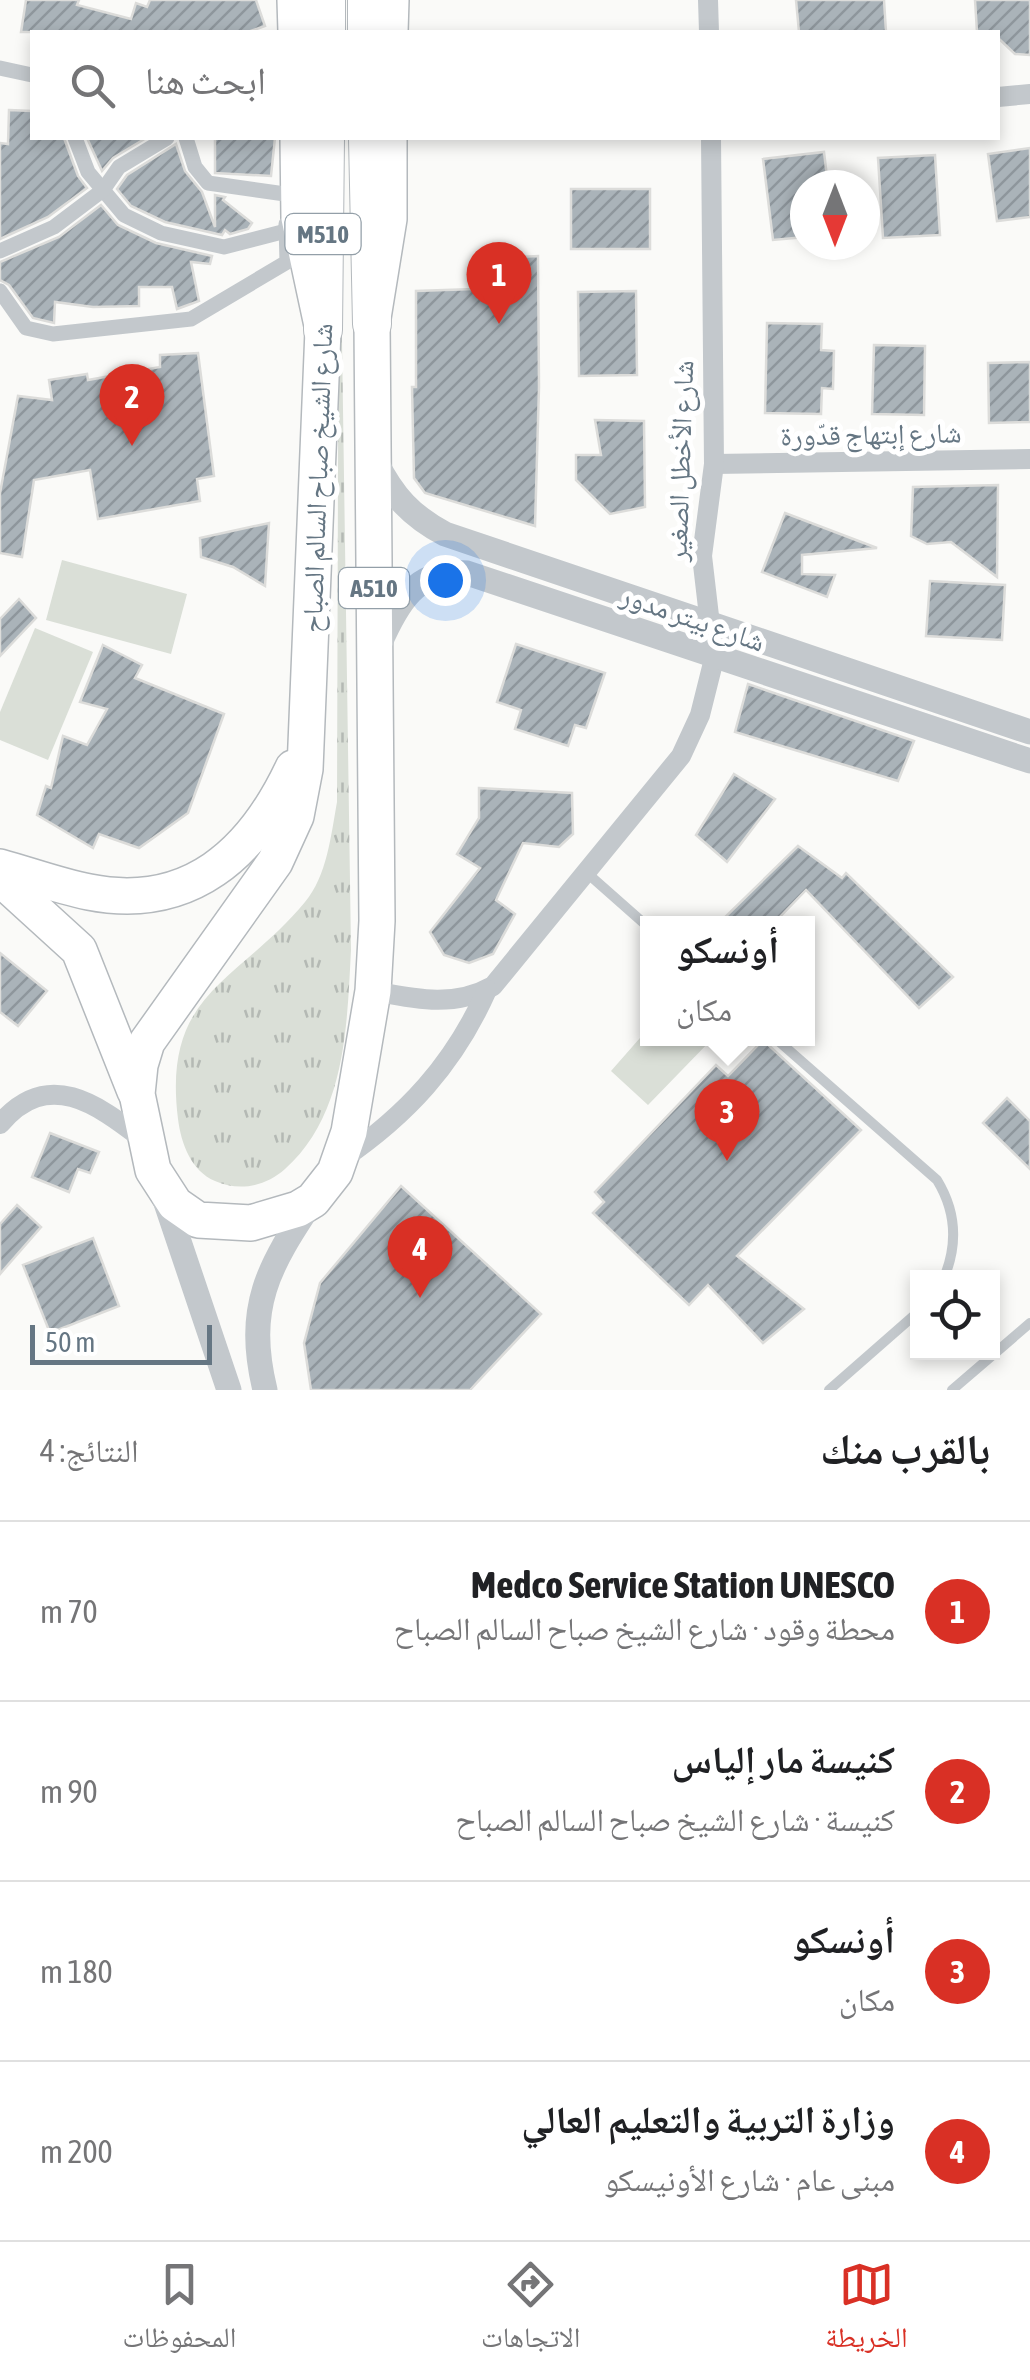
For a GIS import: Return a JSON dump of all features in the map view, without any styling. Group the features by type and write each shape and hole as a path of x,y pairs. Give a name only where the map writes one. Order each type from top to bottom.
{"highway":[{"path":"295,0 296,30"},
{"path":"326,0 326,30"},
{"path":"367,0 367,30"},
{"path":"390,0 390,30"},
{"path":"298,140 299,218 323,330"},
{"name":"شارع الشيخ صباح السالم الصباح","path":"136,1094 147,1042 250,902 296,816 308,736 323,330 324,140"},
{"name":"شارع الشيخ صباح السالم الصباح","path":"368,140 378,851 373,991"},
{"path":"372,324 389,219 389,140"},
{"path":"0,867 110,895 187,884 225,864 263,824 308,736"},
{"path":"0,878 79,950 95,980 136,1094"},
{"name":"A510","path":"313,1200 341,1160 373,991"},
{"name":"A510","path":"136,1094 153,1165"},
{"path":"153,1165 184,1213 216,1224 269,1220 313,1200"}],"street":[{"path":"708,0 709,30"},
{"path":"0,68 30,75"},
{"path":"1000,97 1030,94"},
{"path":"76,140 88,172 124,215 161,232 224,247 286,231"},
{"path":"0,251 54,226 103,190 119,167 165,140"},
{"path":"187,140 195,167 208,184 286,194"},
{"path":"0,292 26,328 52,334 191,319 287,262 285,140"},
{"name":"شارع الأخطل الصغير","path":"341,1160 395,1122 439,1074 469,1029 487,990 504,976 681,756 700,714 714,659 713,623 702,556 714,464 711,140"},
{"name":"شارع بيتر مدور","path":"374,457 396,498 424,523 445,534 515,561 713,623 1030,732"},
{"name":"شارع إبتهاج قدّورة","path":"714,464 1030,459"},
{"name":"شارع بيتر مدور","path":"374,655 408,592 431,574 457,572 516,587 714,659 1030,761"},
{"path":"818,692 824,661"},
{"path":"373,991 435,1001 460,1000 487,990"},
{"path":"2,1122 25,1103 67,1095 95,1103 153,1165 216,1349 225,1390"},
{"path":"266,1390 259,1356 258,1300 265,1278 313,1200"}],"lane":[{"path":"586,873 640,920"},
{"path":"785,1046 937,1180 946,1195 954,1239 946,1270"},
{"path":"829,1390 910,1319"},
{"path":"952,1390 1030,1323"}],"green space":[{"path":"339,140 351,950 348,1008 332,1096 305,1147 270,1180 252,1186 215,1181 200,1170 182,1137 176,1076 182,1042 193,1015 210,993 280,929 312,892 323,868 337,802"},
{"path":"62,560 187,594 171,654 46,620"},
{"path":"35,628 93,652 48,760 0,740 0,712"},
{"path":"640,1038 640,1046 705,1046 648,1105 611,1071"}],"building":[{"path":"26,0 79,0 77,5 131,19 136,3 147,7 150,0 256,0 265,26 254,30 21,32"},
{"path":"796,0 884,0 886,30 799,30"},
{"path":"975,0 1030,0 1030,55 1015,54 1000,40 1000,30 977,30"},
{"path":"9,110 30,111 30,140 65,140 78,176 87,188 48,217 0,239 0,143 8,144"},
{"path":"88,140 143,140 113,158 102,171"},
{"path":"215,140 275,140 271,176 215,173"},
{"path":"176,144 185,171 202,192 215,227 215,195 225,197 223,200 252,223 248,229 230,234 225,230 222,235 165,222 131,206 117,189 127,175"},
{"path":"1030,148 1030,217 997,221 988,154"},
{"path":"824,152 826,170 790,170 790,238 773,240 763,159"},
{"path":"935,155 940,235 883,238 878,158"},
{"path":"571,189 650,189 650,249 571,249"},
{"path":"101,205 118,225 156,243 212,256 210,264 191,262 199,301 177,309 172,287 139,287 139,306 93,307 55,302 54,323 33,318 9,285 0,280 0,262 59,237"},
{"path":"538,256 535,526 425,493 414,478 412,387 416,387 416,291 474,289 475,259"},
{"path":"636,291 637,375 579,376 578,292"},
{"path":"767,323 822,324 821,350 834,351 833,389 822,388 821,414 765,413"},
{"path":"874,345 925,346 924,415 872,414"},
{"path":"198,353 214,476 197,479 200,501 98,519 90,470 34,480 22,557 0,553 0,493 18,396 52,400 49,380 87,374 88,380 160,367 160,355"},
{"path":"1030,362 1030,422 989,423 988,363"},
{"path":"595,420 644,421 645,507 610,514 576,480 576,455 601,455"},
{"path":"998,485 997,577 951,542 927,544 911,536 913,487"},
{"path":"785,513 877,548 802,555 802,574 835,575 827,597 762,572"},
{"path":"269,523 265,586 233,567 201,557 200,538"},
{"path":"930,581 1005,585 1002,640 926,636"},
{"path":"19,599 36,618 0,656 0,619"},
{"path":"516,644 605,673 586,728 575,725 568,746 515,729 521,710 497,702"},
{"path":"103,645 142,665 135,678 224,714 188,813 139,848 99,834 93,848 37,815 46,786 51,788 63,736 87,745 107,709 80,702"},
{"path":"748,684 914,741 898,781 735,732"},
{"path":"734,774 775,799 727,862 696,835"},
{"path":"479,788 572,793 573,834 559,847 523,843 496,900 515,914 493,954 469,963 444,955 430,932 480,868 457,854 479,818"},
{"path":"798,846 842,878 846,873 953,977 919,1008 806,890 781,916 726,916"},
{"path":"0,953 47,991 18,1026 0,1012"},
{"path":"757,1046 770,1046 861,1130 737,1256 804,1309 763,1343 708,1285 689,1305 593,1213 604,1202 595,1192 716,1065 728,1076"},
{"path":"1007,1098 1030,1121 1030,1169 983,1123"},
{"path":"50,1133 99,1152 90,1173 78,1169 69,1192 32,1177"},
{"path":"401,1186 541,1314 470,1390 311,1390 304,1343 320,1283"},
{"path":"17,1205 41,1227 0,1274 0,1224"},
{"path":"93,1238 119,1306 50,1333 23,1265"}],"place":[{"name":"Medco Service Station UNESCO","path":"499,324"},
{"name":"كنيسة مار إلياس","path":"132,446"},
{"name":"أونسكو","path":"727,1161"},
{"name":"وزارة التربية والتعليم العالي","path":"420,1298"}]}
